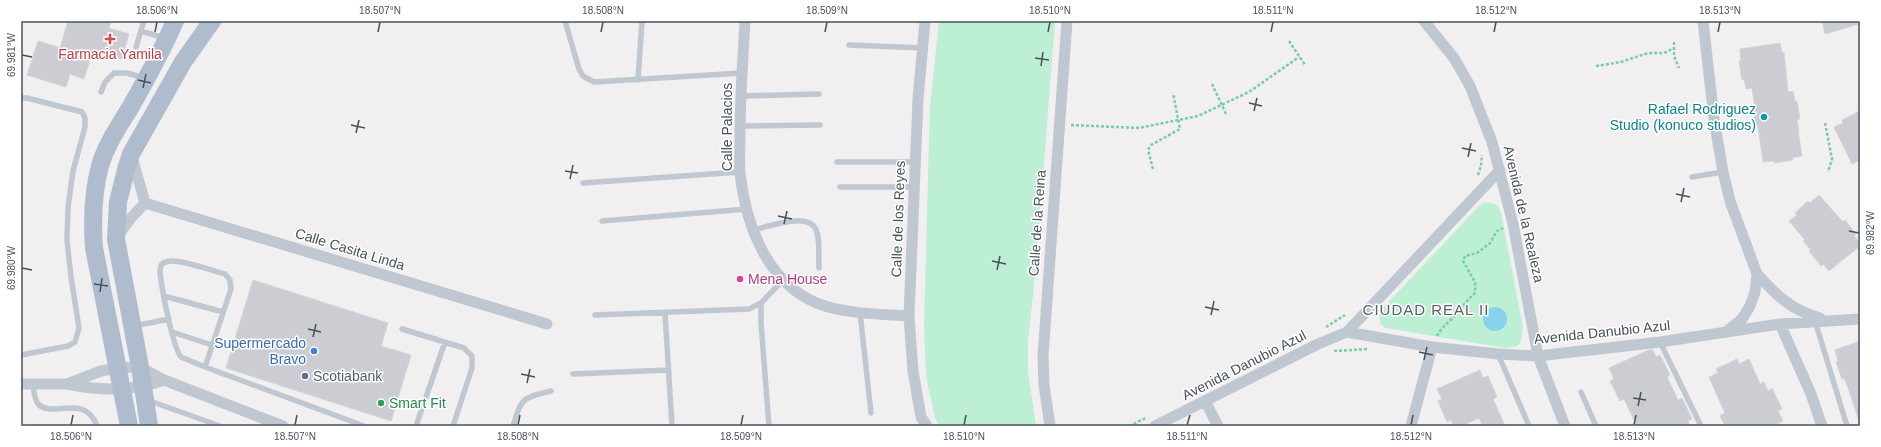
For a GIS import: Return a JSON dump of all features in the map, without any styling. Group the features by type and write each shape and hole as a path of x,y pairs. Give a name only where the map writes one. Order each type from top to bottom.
{"main road":[{"path":"129,426 94,248 92,222 95,190 101,164 114,135 167,39 175,21"},
{"path":"149,426 140,367 116,239 118,202 126,166 131,154 183,62 212,21"}],"street":[{"name":"Calle Palacios","path":"745,21 740,126 740,172 753,230 761,250 783,280 803,295 825,306 860,312 909,316"},
{"name":"Calle de los Reyes","path":"922,423 913,372 909,316 918,99 925,21"},
{"name":"Calle de la Reina","path":"1050,426 1044,385 1043,356 1067,21"},
{"name":"Avenida de la Realeza","path":"1424,21 1454,58 1470,86 1492,142 1513,224 1538,356 1565,426"},
{"path":"1703,21 1714,119 1723,172 1730,200 1757,274 1787,304 1821,320"},
{"path":"116,239 131,218 145,203 131,154"},
{"name":"Avenida Danubio Azul","path":"1152,421 1205,401 1312,347 1348,332 1500,170"},
{"name":"Calle Casita Linda","path":"145,203 547,324"},
{"path":"1728,331 1742,319 1750,306 1755,292 1757,274"},
{"name":"Avenida Danubio Azul","path":"1348,332 1432,347 1498,354 1538,356 1660,342 1780,324 1821,320 1860,319"},
{"path":"1780,324 1822,426"},
{"path":"1411,426 1432,347"},
{"path":"67,384 101,371 118,368 140,367 164,380 283,426"},
{"path":"21,384 67,384 100,390 122,389 144,393 164,380"},
{"path":"1205,401 1218,426"}],"lane":[{"path":"136,47 144,21"},
{"path":"565,21 579,69 583,76 588,80 603,82 742,73"},
{"path":"638,80 642,21"},
{"path":"141,31 167,39"},
{"path":"849,45 922,48"},
{"path":"101,92 105,82 114,73 127,73 146,78"},
{"path":"741,96 819,94"},
{"path":"21,98 27,98 82,112 85,118 85,127 73,171 68,207 67,240 78,319 78,335 75,342 68,346 21,355"},
{"path":"740,126 820,125"},
{"path":"837,162 915,162"},
{"path":"583,183 740,172"},
{"path":"1692,177 1723,172"},
{"path":"840,187 914,187"},
{"path":"602,221 748,209"},
{"path":"753,230 791,221 809,222 815,227 817,235 818,268"},
{"path":"205,367 223,312 231,284 230,280 225,274 175,261 164,262 161,265 160,271 164,296 178,354 181,357 205,367 364,426"},
{"path":"595,315 749,309 761,303 783,280"},
{"path":"164,296 223,312"},
{"path":"761,303 761,323 769,426"},
{"path":"665,312 672,426"},
{"path":"860,312 871,413"},
{"path":"132,327 169,320"},
{"path":"1821,320 1847,426"},
{"path":"402,329 445,342 469,352 473,362 453,426"},
{"path":"172,332 212,345"},
{"path":"416,426 445,342"},
{"path":"1660,342 1701,426"},
{"path":"1498,354 1529,426"},
{"path":"573,374 668,370"},
{"path":"33,384 35,398 40,405 46,408 77,408 85,410 91,414 97,426"},
{"path":"513,426 519,408 524,400 532,396 551,391"},
{"path":"1581,392 1596,426"},
{"path":"144,393 220,426"}],"path":[{"path":"1289,41 1305,65"},
{"path":"1674,42 1674,56 1679,68"},
{"path":"1596,66 1621,62 1648,53 1664,53 1674,48"},
{"path":"1059,125 1140,128 1198,116 1249,92 1299,57"},
{"path":"1212,84 1227,116"},
{"path":"1153,169 1148,150 1151,145 1180,129 1173,93"},
{"path":"1825,123 1832,159 1828,172"},
{"path":"1474,181 1481,166 1483,150"},
{"path":"1432,347 1442,327 1475,293 1475,282 1463,261 1465,256 1477,253 1490,243 1497,231 1513,224"},
{"path":"1319,330 1349,313"},
{"path":"1328,352 1374,348"},
{"path":"1129,426 1152,421"}],"green space":[{"path":"939,21 1055,21 1036,268 1028,340 1028,372 1036,426 939,426 935,418 926,376 924,325 930,106"},
{"path":"1488,202 1498,206 1501,212 1523,328 1521,342 1517,346 1505,348 1386,328 1381,325 1379,315 1383,308 1478,207 1483,203"}],"water":[{"path":"1495,307 1500,308 1506,314 1506,324 1500,330 1495,331 1490,330 1484,324 1483,319 1484,314 1490,308"}],"building":[{"path":"68,21 111,21 109,28 129,34 122,59 93,51 84,79 70,74 66,87 27,75 38,41 60,48"},
{"path":"1822,21 1858,21 1859,24 1825,34"},
{"path":"1780,43 1782,53 1784,52 1788,92 1793,91 1795,101 1797,101 1800,119 1797,119 1798,131 1802,156 1792,158 1793,160 1775,163 1774,161 1763,162 1758,126 1756,126 1753,108 1755,108 1752,88 1746,89 1744,79 1742,80 1739,61 1741,61 1740,49"},
{"path":"1860,111 1860,160 1852,164 1834,127 1843,123 1842,120"},
{"path":"1819,195 1843,222 1845,220 1856,234 1854,236 1860,243 1860,246 1829,271 1823,264 1821,266 1809,251 1811,250 1803,241 1805,240 1789,221 1797,215 1795,213 1808,201 1810,203"},
{"name":"Supermercado Bravo","path":"253,280 388,323 381,346 411,355 391,421 226,368"},
{"path":"1860,341 1860,417 1858,418 1848,387 1844,378 1842,379 1836,362 1838,361 1835,350"},
{"path":"1649,350 1653,350 1656,357 1660,355 1670,375 1667,377 1678,400 1682,398 1692,419 1688,421 1690,426 1637,426 1624,399 1620,401 1610,381 1614,379 1609,368"},
{"path":"1737,359 1739,364 1749,359 1760,384 1764,382 1768,391 1772,388 1782,409 1778,411 1783,421 1773,426 1725,426 1720,416 1725,413 1709,377 1718,373 1716,369"},
{"path":"1480,370 1483,378 1488,376 1497,397 1493,399 1505,426 1483,426 1479,418 1461,426 1454,426 1451,420 1447,422 1438,401 1442,399 1437,389"}],"place":[{"name":"Farmacia Yamila","path":"110,39"},
{"name":"Rafael Rodriguez Studio (konuco studios)","path":"1764,117"},
{"name":"Mena House","path":"740,279"},
{"name":"Supermercado Bravo","path":"314,351"},
{"name":"Scotiabank","path":"305,376"},
{"name":"Smart Fit","path":"381,403"}],"district":[{"name":"CIUDAD REAL II","path":"1426,309"}]}
